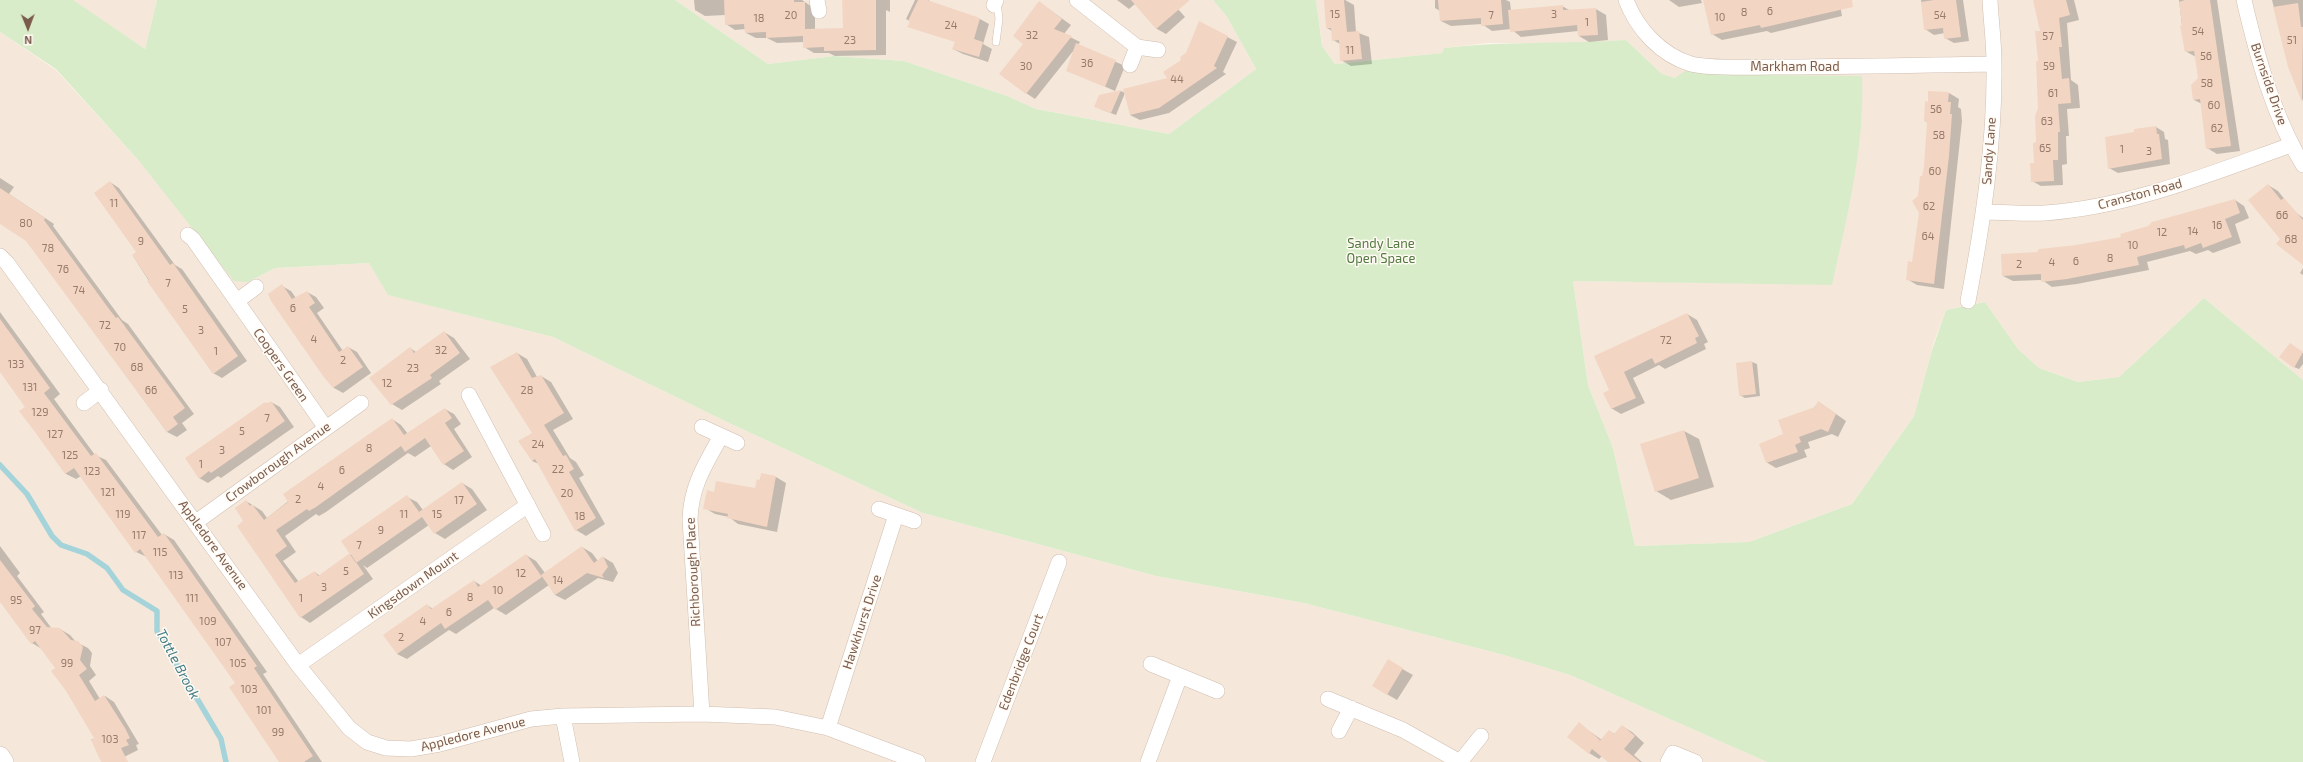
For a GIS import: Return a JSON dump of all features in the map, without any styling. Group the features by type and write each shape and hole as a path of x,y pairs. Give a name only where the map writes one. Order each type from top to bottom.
{"street":[{"path":"1077,0 1137,47 1158,50"},
{"name":"Markham Road","path":"1626,0 1635,19 1648,36 1659,46 1691,64 1728,66 1849,67 1994,64"},
{"name":"Sandy Lane","path":"1968,301 1984,212 1994,64 1990,0"},
{"name":"Burnside Drive","path":"2244,0 2262,70 2291,145 2303,165"},
{"path":"1130,65 1137,47"},
{"name":"Cranston Road","path":"1984,212 2044,213 2104,205 2171,187 2291,145"},
{"name":"Coopers Green","path":"188,235 326,428"},
{"name":"Appledore Avenue","path":"0,256 31,294 101,390 298,665 349,728 367,742 386,748 411,749 440,744 530,719 563,716 702,714 775,717 828,728 918,762"},
{"path":"236,301 256,287"},
{"path":"84,403 101,390"},
{"path":"469,395 543,534"},
{"name":"Crowborough Avenue","path":"196,522 361,403"},
{"path":"702,427 737,443"},
{"name":"Richborough Place","path":"702,714 690,519 691,500 695,485 721,436"},
{"name":"Kingsdown Mount","path":"298,665 528,505"},
{"path":"879,509 914,521"},
{"name":"Hawkhurst Drive","path":"828,728 896,515"},
{"name":"Edenbridge Court","path":"983,762 1059,562"},
{"path":"1151,664 1217,691"},
{"path":"1148,762 1180,676"},
{"path":"1328,699 1403,730 1460,762 1481,736"},
{"path":"1339,731 1351,708"},
{"path":"563,716 572,762"},
{"path":"1668,762 1673,753 1695,762"},
{"path":"0,756 4,762"}],"lane":[{"path":"996,2 999,18 996,42"}],"shaded area":[{"path":"71,0 157,0 145,49"},
{"path":"675,0 1213,0 1227,17 1256,69 1169,134 1036,109 1007,96 904,61 834,56 768,64"},
{"path":"1316,0 2303,0 2303,380 2204,298 2119,377 2078,382 2039,368 2018,349 1985,302 1946,310 1934,342 1914,416 1852,504 1749,542 1635,546 1613,448 1588,385 1573,281 1832,284 1704,87 1662,74 1626,40 1572,44 1488,43 1444,48 1442,53 1335,64 1322,46"},
{"path":"0,32 56,70 139,161 177,207 248,282 275,268 369,263 389,295 553,337 727,422 923,513 1156,576 1304,603 1504,655 1570,675 1767,762 0,762"}],"green space":[{"name":"Sandy Lane Open Space","path":"0,0 73,0 145,49 157,0 675,0 768,64 834,56 904,61 1007,96 1036,109 1169,134 1256,69 1227,17 1213,0 1316,0 1322,46 1335,64 1442,53 1444,48 1467,46 1512,43 1626,40 1662,74 1675,78 1685,71 1760,75 1862,76 1861,129 1858,155 1849,207 1832,285 1573,281 1588,385 1613,448 1635,546 1749,542 1852,504 1914,416 1932,350 1946,310 1985,302 2018,349 2039,368 2078,382 2119,377 2204,298 2303,380 2303,762 1767,762 1570,675 1504,655 1304,603 1156,576 923,513 727,422 553,337 388,295 369,263 275,268 248,282 234,281 139,161 56,69 0,32"}],"building":[{"path":"724,0 794,0 794,2 805,2 805,29 843,28 842,0 876,0 876,50 824,51 824,47 803,48 803,36 766,38 766,32 745,33 744,24 725,25"},
{"path":"918,0 927,0 980,18 974,39 983,42 979,57 952,49 955,42 907,27 910,22 908,21"},
{"path":"1131,0 1190,0 1156,29"},
{"path":"1324,0 1344,0 1347,32 1359,31 1362,59 1340,61 1339,40 1332,41 1331,28 1326,28"},
{"path":"1438,0 1501,0 1503,24 1481,26 1481,18 1440,21"},
{"path":"1703,0 1852,0 1853,7 1761,28 1760,25 1711,35"},
{"path":"1934,0 1956,0 1961,37 1944,39 1943,28 1924,30 1921,2"},
{"path":"2033,0 2066,0 2070,15 2059,18 2062,47 2059,47 2062,79 2069,78 2071,103 2058,104 2060,132 2058,132 2058,160 2053,160 2054,181 2031,182 2030,163 2034,163 2033,143 2036,142 2035,116 2038,108 2036,61 2038,61 2035,31 2040,31"},
{"path":"2185,0 2210,0 2231,146 2206,149 2200,99 2193,100 2191,85 2198,78 2194,51 2185,52 2180,26 2182,25 2179,2"},
{"path":"1039,1 1062,19 1054,29 1072,36 1026,94 999,74 1023,44 1013,36"},
{"path":"2298,3 2301,27 2303,27 2302,102 2288,67 2273,7"},
{"path":"1563,5 1563,10 1596,8 1598,35 1578,36 1577,25 1510,32 1508,10"},
{"path":"1199,21 1228,36 1214,66 1217,68 1159,108 1130,115 1123,89 1167,78 1163,72 1181,60 1180,57 1186,53"},
{"path":"1076,43 1116,60 1105,87 1066,71"},
{"path":"1121,90 1111,113 1094,107 1099,95"},
{"path":"1928,91 1949,92 1948,102 1951,102 1950,114 1952,114 1949,156 1934,284 1906,280 1908,261 1912,262 1919,213 1912,201 1918,196 1920,176 1922,176 1924,166 1927,122 1924,121 1925,101 1928,102"},
{"path":"2156,126 2157,134 2159,134 2162,159 2108,169 2105,137 2134,132 2134,129"},
{"path":"110,181 170,265 173,263 238,356 213,374 147,281 149,280 132,255 136,252 94,193"},
{"path":"2268,184 2281,200 2284,198 2303,220 2303,265 2276,244 2280,239 2248,200"},
{"path":"0,188 45,218 44,220 109,309 116,318 118,317 185,408 173,417 178,424 167,432 26,241 0,224"},
{"path":"2235,199 2240,213 2225,219 2232,237 2203,248 2201,243 2185,249 2184,245 2137,257 2139,265 2067,279 2041,282 2041,274 2002,276 2001,254 2037,252 2039,249 2076,245 2121,237 2120,234 2148,226 2152,222"},
{"path":"282,284 292,299 307,291 315,303 309,307 339,352 348,346 363,367 333,388 271,301 268,294"},
{"path":"1687,313 1699,336 1695,338 1697,343 1655,364 1652,358 1624,372 1636,398 1611,409 1603,393 1609,390 1594,356"},
{"path":"0,319 50,388 44,393 91,456 96,453 158,537 164,533 257,666 254,668 313,756 304,762 279,762 229,687 235,683 140,549 135,553 74,468 65,474 19,411 25,407 0,372"},
{"path":"444,331 460,353 430,375 432,378 391,405 369,378 410,347 414,353"},
{"path":"2290,343 2303,352 2294,368 2279,357"},
{"path":"517,352 532,378 541,375 564,413 544,425 563,456 566,455 574,469 569,472 596,518 575,531 535,459 532,461 518,441 532,433 490,367"},
{"path":"1752,361 1756,394 1739,396 1736,363"},
{"path":"271,401 285,421 211,473 209,471 199,479 185,458 265,402 266,404"},
{"path":"1818,401 1836,414 1828,432 1821,429 1799,437 1801,442 1795,445 1798,452 1766,463 1759,444 1783,434 1778,420 1815,407"},
{"path":"445,408 452,418 445,423 464,451 443,465 425,438 405,452 401,446 316,507 309,511 307,509 276,530 287,546 275,555 295,583 315,571 318,576 350,553 364,574 300,618 237,526 243,521 235,508 246,500 250,506 252,504 264,520 288,502 283,494 392,418 404,435"},
{"path":"1684,430 1699,478 1655,492 1640,444"},
{"path":"761,473 776,476 767,527 727,518 728,514 703,509 707,490 714,492 716,481 755,488 757,479 760,480"},
{"path":"462,482 477,504 434,534 422,517 356,563 341,541 407,495 419,512"},
{"path":"582,546 594,563 603,556 608,567 602,575 604,578 587,573 555,595 541,575"},
{"path":"526,554 542,577 495,610 488,600 445,629 441,623 397,654 383,635 427,604 431,609 474,580 478,587"},
{"path":"0,560 35,606 32,609 47,627 60,628 71,640 78,641 83,647 80,660 87,669 79,675 95,701 104,695 125,728 130,738 126,740 129,745 121,748 128,762 101,762 91,740 94,738 66,691 51,671 55,668 35,641 31,644 0,602"},
{"path":"1388,659 1403,668 1387,695 1372,686"},
{"path":"1579,722 1600,740 1598,743 1609,730 1614,734 1622,725 1635,736 1624,749 1640,762 1608,762 1592,749 1589,754 1567,737"}],"waterway":[{"name":"Tottle Brook","path":"0,465 27,494 52,536 61,545 87,554 107,568 123,590 157,611 157,631 221,739 226,762"}]}
